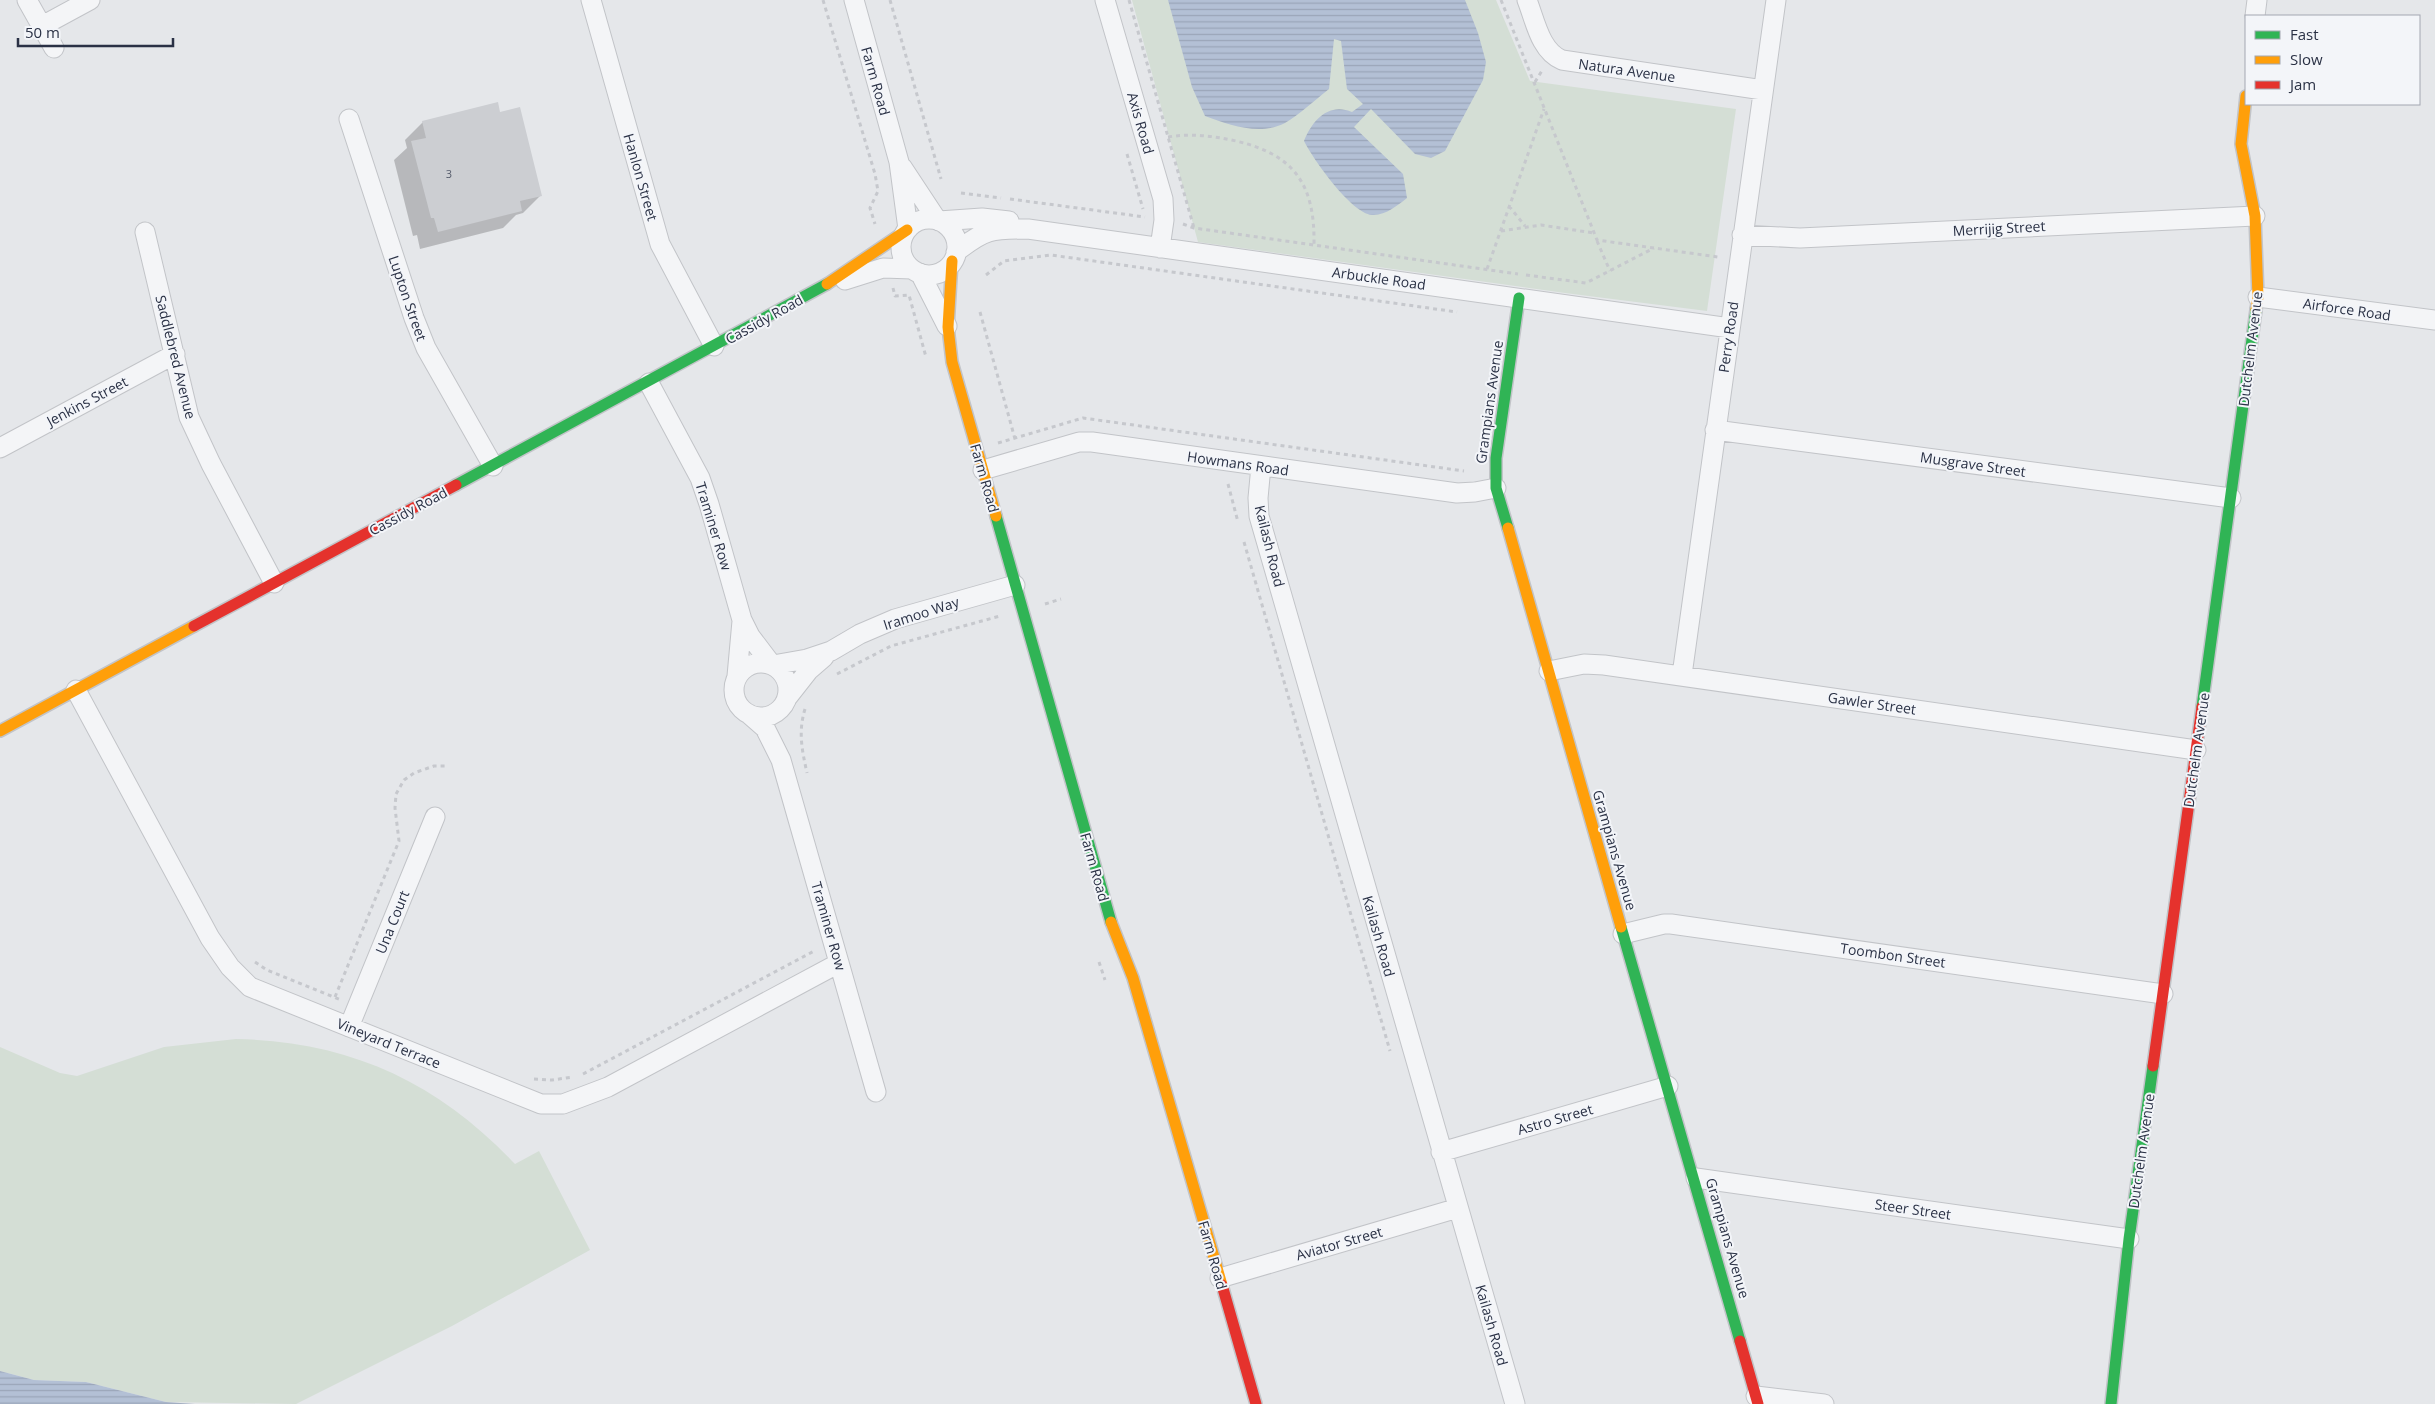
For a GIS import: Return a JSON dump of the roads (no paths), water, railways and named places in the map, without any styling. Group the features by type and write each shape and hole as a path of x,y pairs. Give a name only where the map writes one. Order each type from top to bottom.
{"street":[{"path":"27,0 54,48"},
{"path":"42,26 90,0"},
{"name":"Hanlon Street","path":"591,0 660,244 714,346"},
{"name":"Farm Road","path":"854,0 899,162 907,229"},
{"name":"Axis Road","path":"1106,0 1163,199 1164,220 1160,248"},
{"name":"Natura Avenue","path":"1527,0 1545,45 1552,54 1562,60 1763,90"},
{"name":"Perry Road","path":"1682,675 1776,0"},
{"path":"2255,15 2257,0"},
{"name":"Dutchelm Avenue","path":"2111,1404 2129,1239 2258,297 2255,216 2241,144 2245,105"},
{"name":"Lupton Street","path":"349,119 414,318 426,348 493,466"},
{"name":"Farm Road","path":"899,162 938,221"},
{"name":"Merrijig Street","path":"1742,235 1800,238 2255,216"},
{"name":"Arbuckle Road","path":"938,221 982,218 1005,220 1028,229"},
{"path":"921,220 938,221 953,234 954,257 938,273 916,271 902,255 901,246 907,229 921,220"},
{"name":"Cassidy Road","path":"0,731 649,383 816,291 907,229"},
{"name":"Arbuckle Road","path":"954,257 978,235 994,229 1028,229 1730,328"},
{"name":"Saddlebred Avenue","path":"145,232 189,417 211,464 274,583"},
{"name":"Farm Road","path":"954,257 948,327 952,362 1110,919 1133,978 1256,1404"},
{"name":"Cassidy Road","path":"816,291 883,268 916,271"},
{"name":"Farm Road","path":"916,271 948,327"},
{"name":"Airforce Road","path":"2258,297 2435,320"},
{"name":"Grampians Avenue","path":"1519,298 1496,458 1496,488 1623,934 1696,1178 1757,1400"},
{"name":"Jenkins Street","path":"0,448 175,354"},
{"name":"Traminer Row","path":"649,383 700,478 742,620 750,636 772,665"},
{"name":"Musgrave Street","path":"1715,430 2230,498"},
{"name":"Howmans Road","path":"983,470 1079,442 1092,442 1457,493 1496,488"},
{"name":"Kailash Road","path":"1261,466 1258,498 1259,516 1515,1404"},
{"name":"Iramoo Way","path":"786,700 809,670 831,651 860,634 895,619 1015,585"},
{"name":"Traminer Row","path":"737,676 742,620"},
{"name":"Iramoo Way","path":"772,665 807,659 831,651"},
{"path":"753,663 772,665 780,670 788,682 786,700 779,710 769,716 759,717 748,714 735,699 734,687 737,676 744,668 753,663"},
{"name":"Gawler Street","path":"1549,672 1571,666 1593,664 1682,675 2196,750"},
{"name":"Vineyard Terrace","path":"76,690 210,938 230,967 250,986 541,1104 563,1104 608,1087 839,963"},
{"name":"Traminer Row","path":"781,760 781,732 786,700"},
{"name":"Traminer Row","path":"748,714 765,728 781,760 876,1092"},
{"name":"Una Court","path":"349,1027 435,817"},
{"name":"Toombon Street","path":"1623,934 1671,924 2163,994"},
{"name":"Astro Street","path":"1441,1152 1668,1086"},
{"name":"Steer Street","path":"1696,1178 2129,1239"},
{"name":"Aviator Street","path":"1220,1278 1458,1208"},
{"path":"1757,1400 1824,1404"}],"water":[{"path":"1168,0 1465,0 1478,33 1486,62 1483,80 1445,151 1431,158 1415,154 1371,109 1354,127 1403,174 1407,198 1386,212 1372,215 1363,212 1344,195 1315,160 1304,141 1316,120 1322,115 1336,110 1352,112 1363,104 1347,89 1341,41 1334,39 1329,89 1302,111 1285,123 1275,127 1255,129 1234,126 1205,116 1192,87"},
{"path":"0,1371 34,1380 86,1382 166,1402 195,1404 0,1404"}]}
